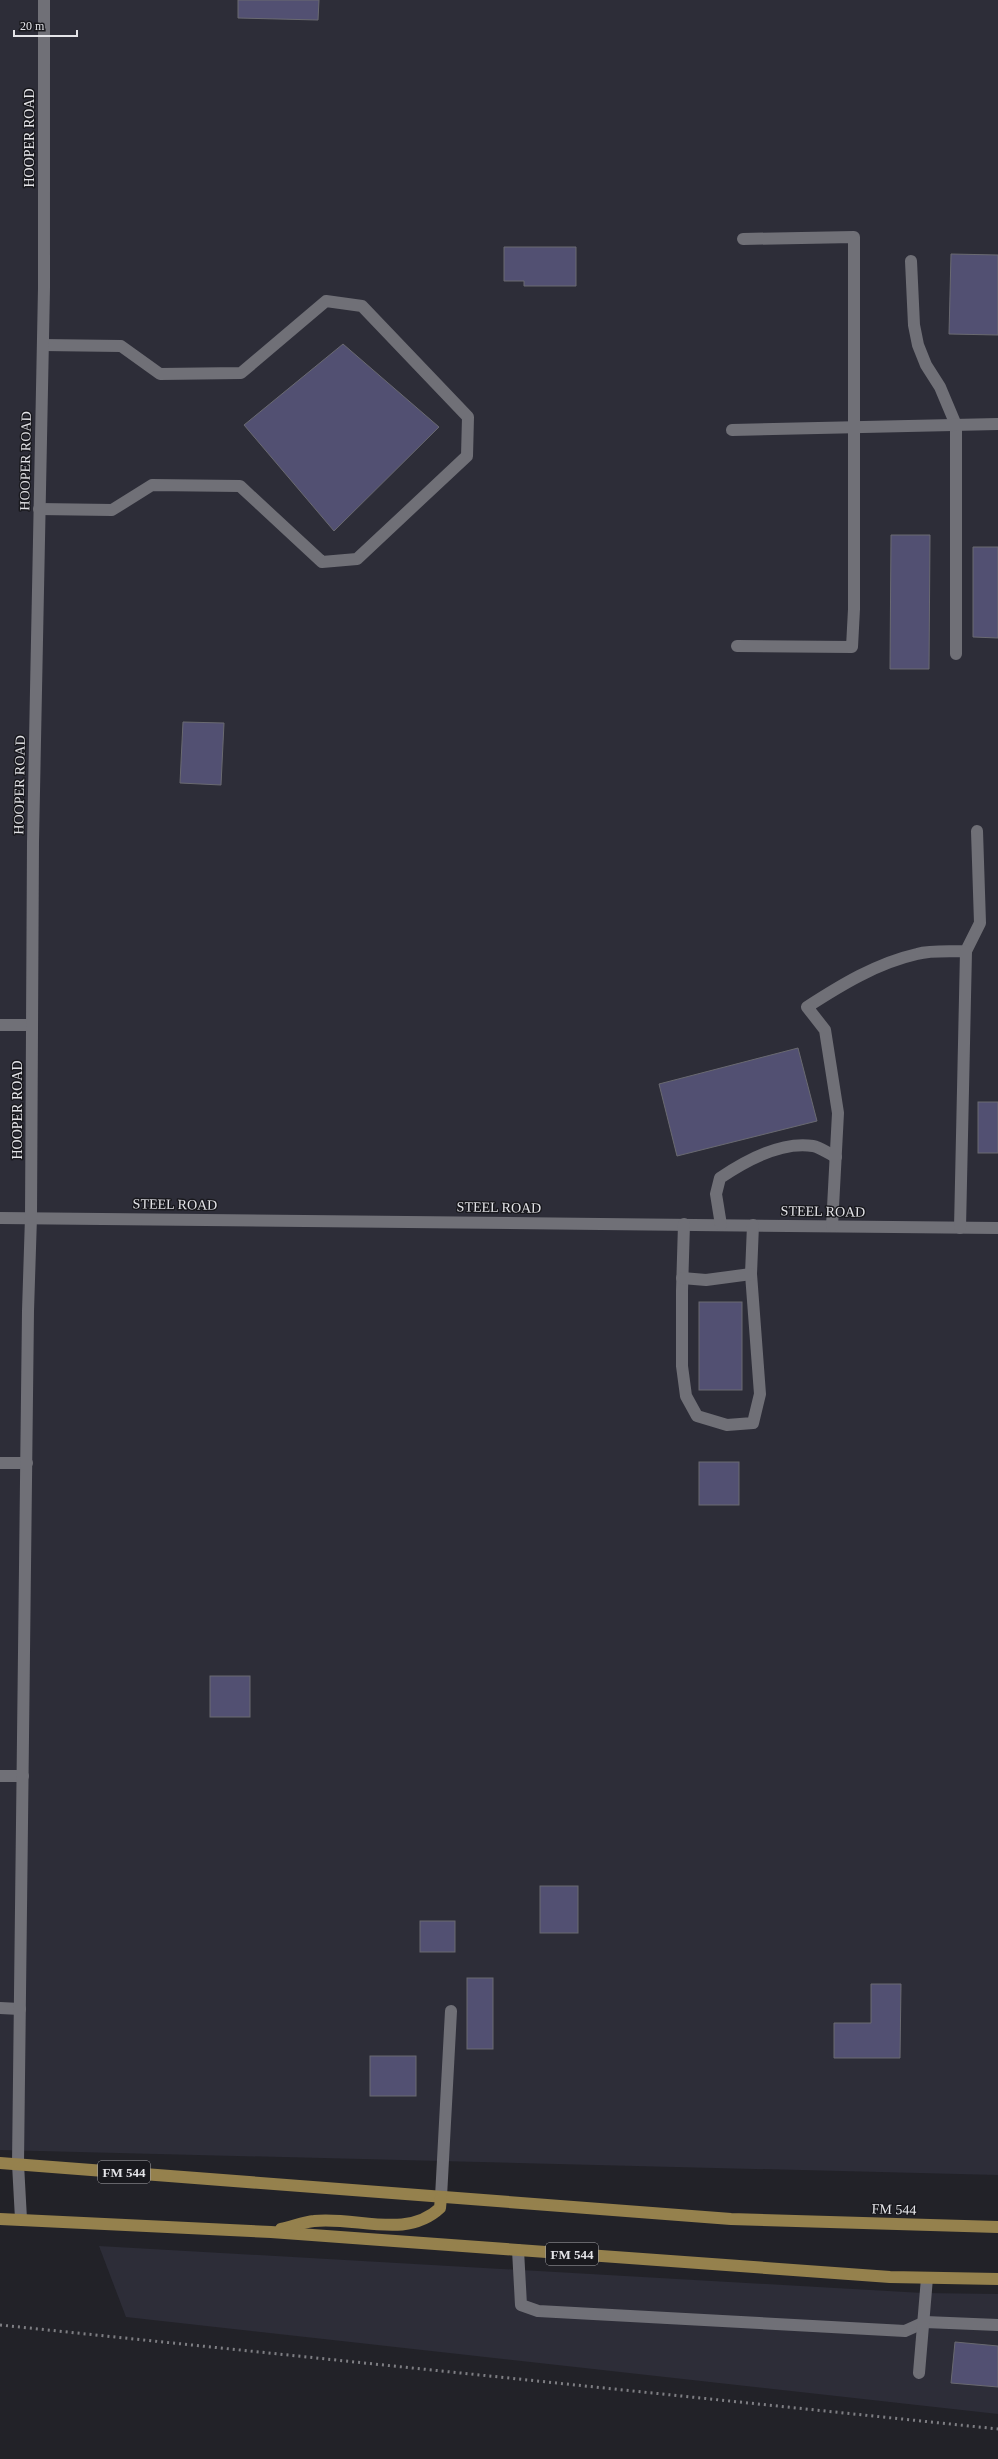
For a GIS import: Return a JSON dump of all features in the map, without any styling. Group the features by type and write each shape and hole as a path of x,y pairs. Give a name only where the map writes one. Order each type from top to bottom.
{"main road":[{"name":"FM 544","path":"0,2164 18,2164 731,2219 998,2227"},
{"path":"271,2232 315,2221 406,2225 432,2216 440,2208 441,2197"},
{"name":"FM 544","path":"0,2219 271,2232 890,2277 998,2279"}],"street":[{"name":"HOOPER ROAD","path":"21,2219 18,2164 31,1217 32,842 43,345 44,0"},
{"path":"737,646 852,647 855,427 854,237 743,239"},
{"path":"912,261 914,325 918,345 926,365 940,387 956,425 956,654"},
{"path":"39,509 112,510 152,485 240,486 322,562 357,559 467,456 468,417 362,306 326,302 240,373 160,374 121,346 43,345"},
{"path":"732,430 998,424"},
{"path":"960,1228 966,951 980,923 977,831"},
{"path":"832,1226 838,1113 825,1030 807,1007 838,986 878,966 918,953 966,951"},
{"path":"0,1025 32,1025"},
{"path":"721,1225 716,1194 720,1178 742,1163 778,1149 814,1146 836,1157"},
{"name":"STEEL ROAD","path":"0,1218 31,1217 998,1228"},
{"path":"684,1224 682,1278 682,1366 686,1396 696,1416 727,1426 753,1423 760,1394 751,1274 753,1225"},
{"path":"682,1278 706,1280 751,1274"},
{"path":"0,1462 27,1463"},
{"path":"0,1776 23,1776"},
{"path":"0,2008 20,2009"},
{"path":"441,2197 450,2011"},
{"path":"518,2250 521,2305 538,2311 905,2331 925,2322 998,2325"},
{"path":"919,2373 925,2322 927,2278"}],"shaded area":[{"path":"0,0 998,0 998,2175 0,2150"},
{"path":"99,2246 923,2293 998,2294 998,2414 126,2317"}],"building":[{"path":"238,0 319,0 318,20 238,18"},
{"path":"504,247 576,247 576,286 524,286 524,281 504,281"},
{"path":"951,254 998,255 998,335 949,334"},
{"path":"343,344 439,427 334,531 244,425"},
{"path":"891,535 930,535 929,669 890,669"},
{"path":"973,547 998,547 998,638 973,637"},
{"path":"183,722 224,723 221,785 180,783"},
{"path":"798,1048 817,1121 677,1156 659,1084"},
{"path":"978,1102 998,1102 998,1153 978,1153"},
{"path":"699,1302 742,1302 742,1390 699,1390"},
{"path":"699,1462 739,1462 739,1505 699,1505"},
{"path":"210,1676 250,1676 250,1717 210,1717"},
{"path":"540,1886 578,1886 578,1933 540,1933"},
{"path":"420,1921 455,1921 455,1952 420,1952"},
{"path":"467,1978 493,1978 493,2049 467,2049"},
{"path":"871,1984 901,1984 900,2058 834,2058 834,2023 871,2023"},
{"path":"370,2056 416,2056 416,2096 370,2096"},
{"path":"955,2342 998,2346 998,2387 951,2383"}],"railway":[{"path":"0,2325 998,2429"}]}
